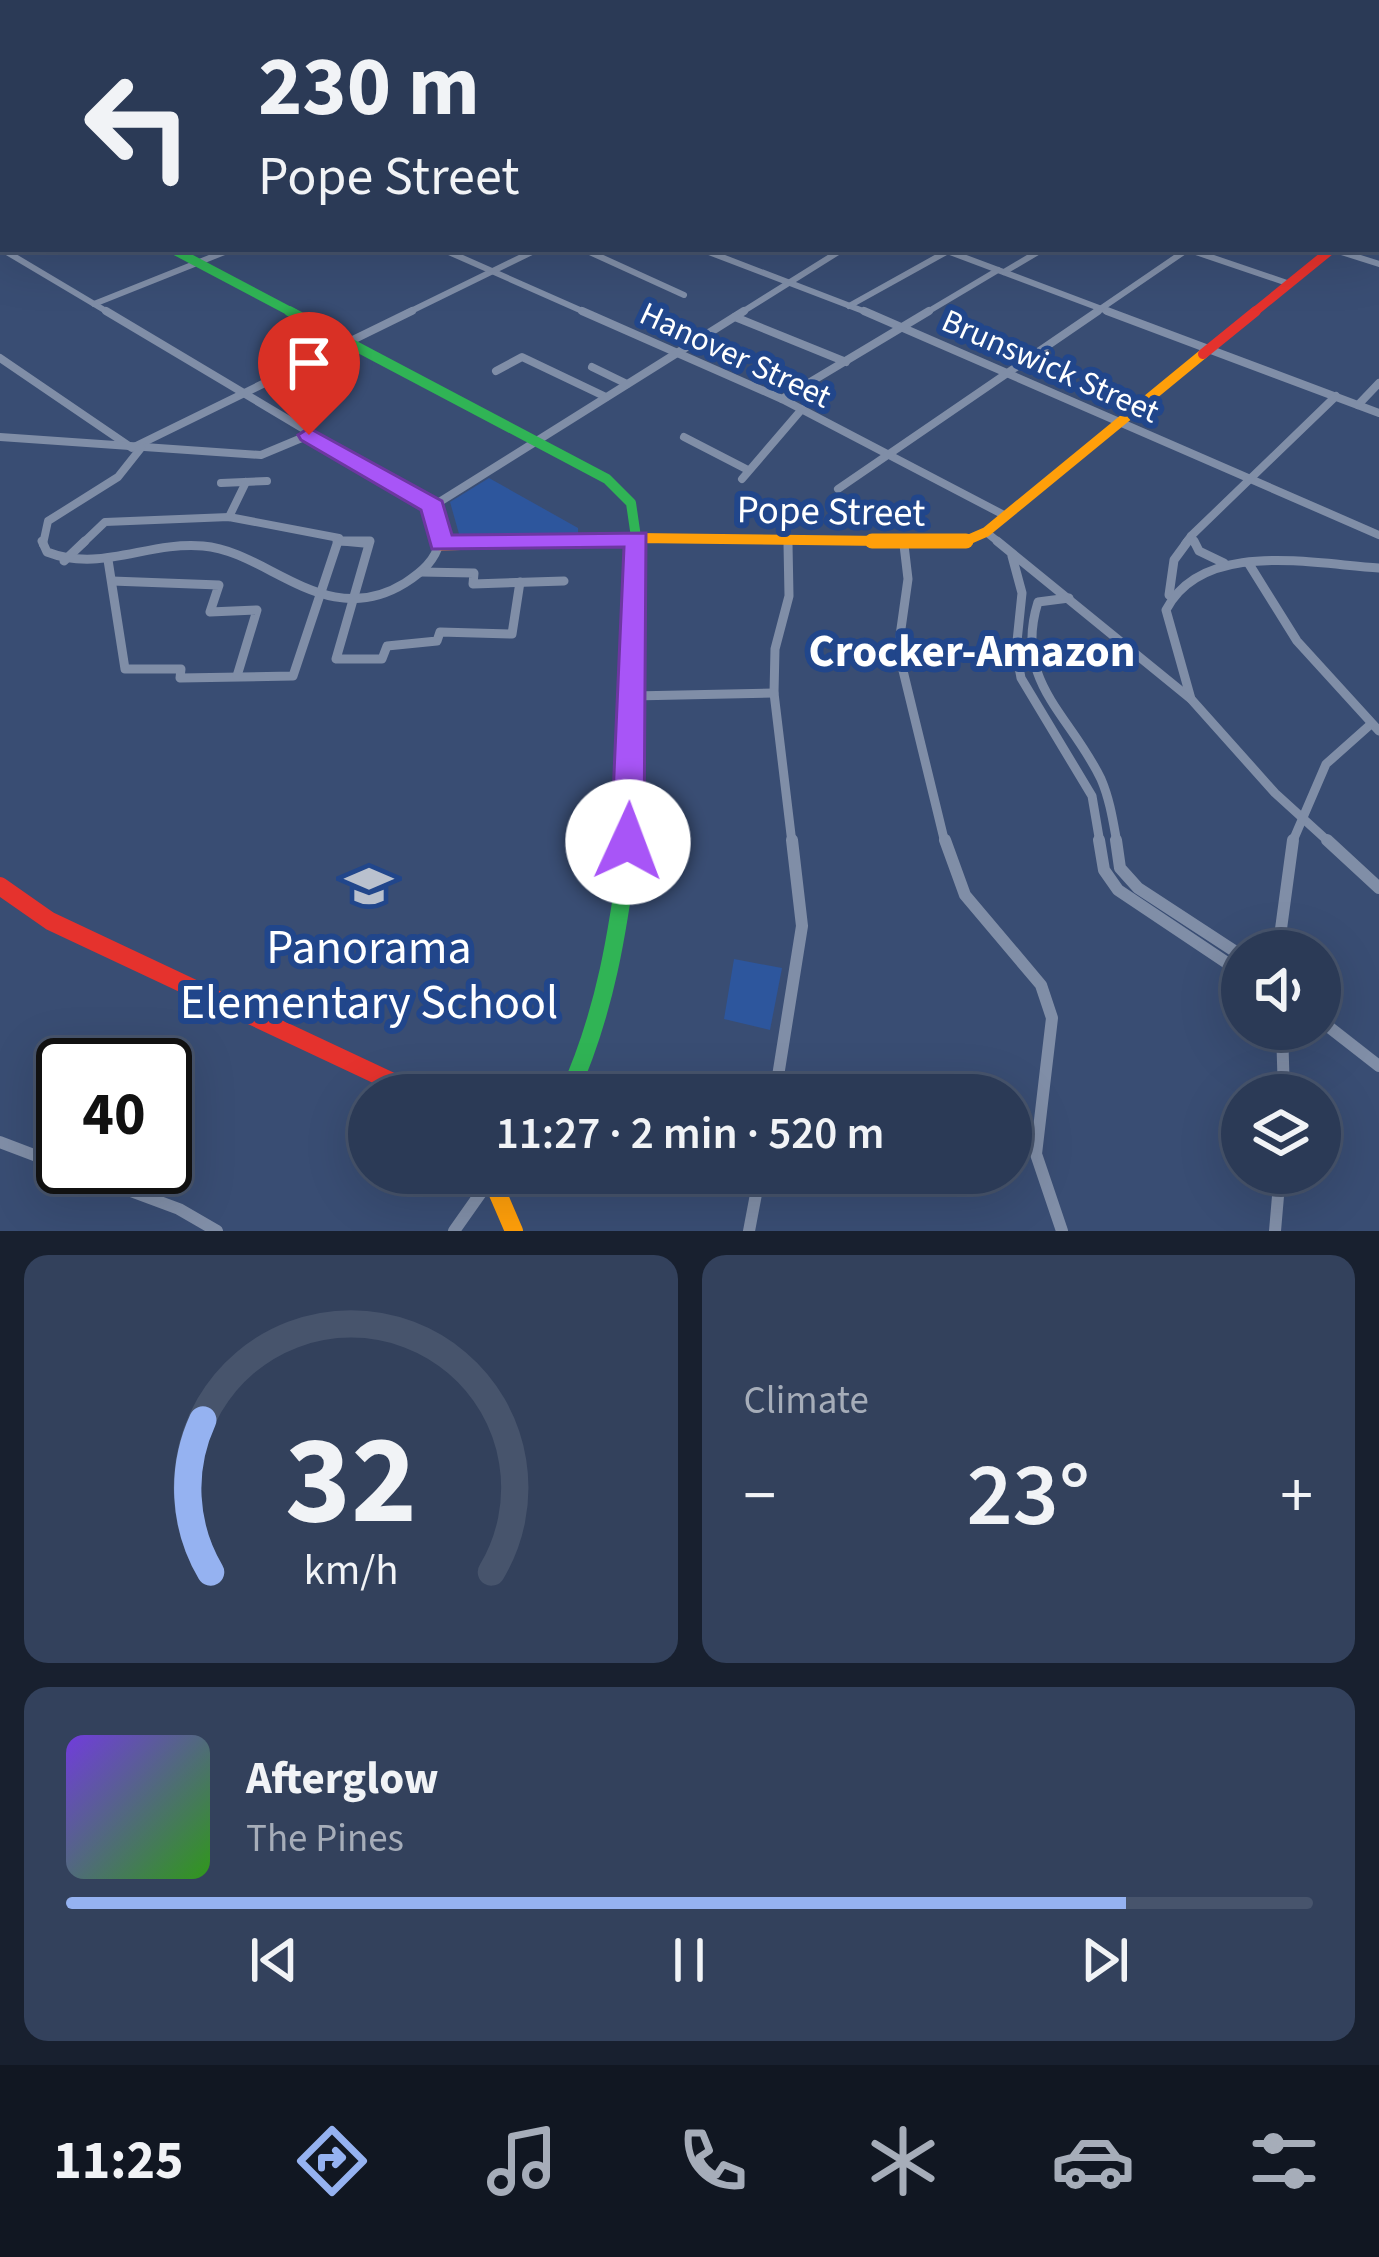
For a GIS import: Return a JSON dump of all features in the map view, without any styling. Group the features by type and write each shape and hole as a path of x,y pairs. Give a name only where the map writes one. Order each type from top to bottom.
{"main road":[{"path":"178,252 622,491 637,517 626,889 612,990 580,1074"},
{"path":"986,532 1328,252"},
{"name":"Pope Street","path":"441,543 637,538 944,546 986,532"},
{"path":"0,886 50,921 375,1074"},
{"path":"500,1194 514,1231"}],"street":[{"path":"7,252 94,304 242,394 309,435 433,506 441,543 421,572 384,594 353,599 317,593 212,546 171,544 108,560 64,562 47,552 41,538 48,521 118,477 137,448 242,394 532,252"},
{"path":"94,304 225,252"},
{"name":"Hanover Street","path":"449,252 782,399 1004,515"},
{"path":"590,252 684,295"},
{"name":"Brunswick Street","path":"709,252 903,326 1379,535"},
{"path":"433,506 838,252"},
{"path":"849,306 942,252"},
{"path":"950,252 1379,412"},
{"path":"782,399 1037,252"},
{"path":"838,489 1183,252"},
{"path":"1196,252 1290,284"},
{"path":"1341,252 1379,264"},
{"path":"735,317 846,362"},
{"path":"496,371 522,357 605,398"},
{"path":"0,358 137,448"},
{"path":"592,367 627,384"},
{"path":"1358,404 1379,383"},
{"path":"1191,699 1166,610 1174,560 1191,536 1336,396"},
{"path":"684,437 745,475 802,410"},
{"path":"0,436 261,455 309,435"},
{"path":"221,483 267,481"},
{"path":"230,517 246,482"},
{"path":"64,562 105,522 230,517 337,541 370,541 336,659 382,659 387,646 437,640 440,632 512,634 520,582"},
{"path":"986,532 1191,699 1300,818 1379,888"},
{"path":"1191,536 1199,551 1224,563"},
{"path":"108,560 124,669 182,669 180,678 293,676 337,541"},
{"path":"778,1074 802,926 774,693 775,650 789,596 788,544"},
{"path":"904,545 908,579 898,650 945,842 965,895 1042,986 1052,1018 1036,1154 1062,1231"},
{"path":"1010,550 1022,593 1016,651 1021,678 1092,796 1103,870 1118,890 1221,959"},
{"path":"1169,595 1194,574 1224,563 1379,568"},
{"path":"1250,564 1297,641 1375,727 1345,742 1300,818 1280,896 1279,930"},
{"path":"421,572 474,573 473,584 564,581"},
{"path":"112,581 219,584 210,612 257,610 237,676"},
{"path":"1069,598 1038,602 1029,631 1036,677 1100,778 1112,811 1120,868 1138,888 1221,942"},
{"path":"633,696 774,693"},
{"path":"1341,1036 1379,1066"},
{"path":"0,1142 36,1156"},
{"path":"138,1194 217,1231"},
{"path":"454,1231 479,1194"},
{"path":"749,1231 756,1194"},
{"path":"1275,1231 1278,1194"}],"shaded area":[{"path":"489,478 578,528 578,533 459,534 450,502"},
{"path":"734,959 782,968 770,1030 724,1019"}],"traffic: fast":[{"path":"178,252 607,479 631,503 637,538 632,825 613,970 595,1036 578,1074"}],"traffic: slow":[{"path":"441,543 637,538 963,542 986,532 1203,354"},
{"path":"498,1194 514,1231"}],"traffic: jam":[{"path":"1203,354 1328,252"},
{"path":"0,886 50,921 375,1074"}],"place":[{"name":"Panorama Elementary School","path":"369,886"}],"district":[{"name":"Crocker-Amazon","path":"972,650"}],"route":[{"path":"309,435 433,506 441,525 441,543 637,538 628,842"}]}
